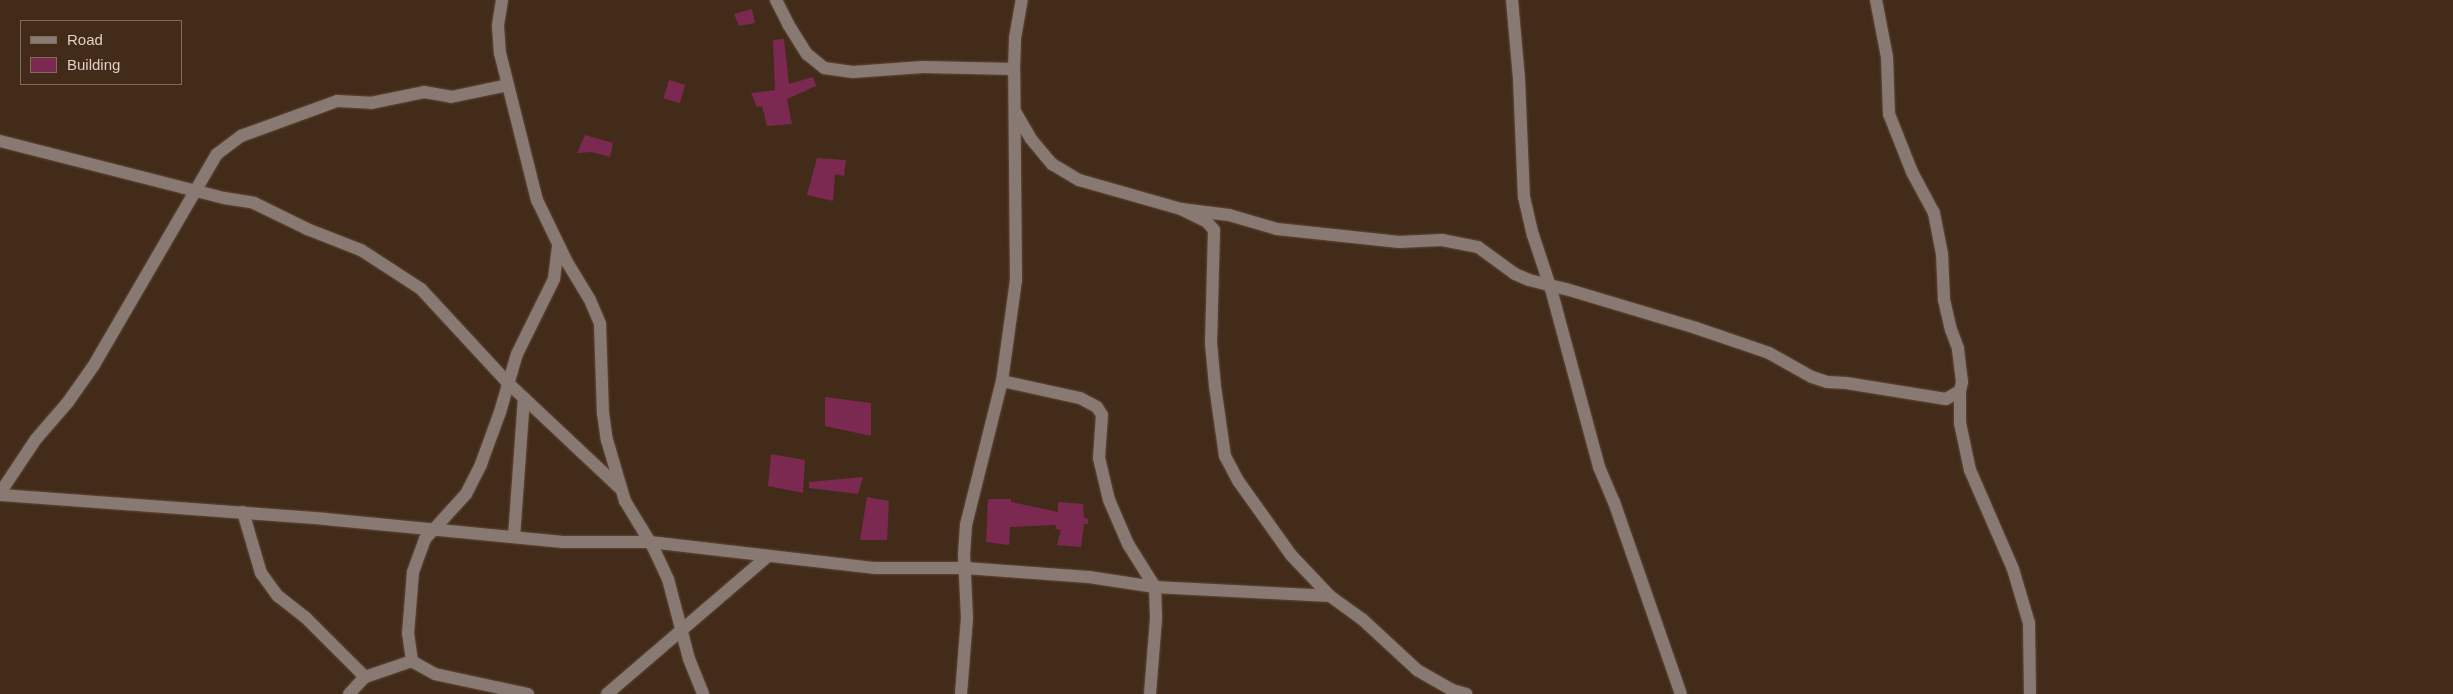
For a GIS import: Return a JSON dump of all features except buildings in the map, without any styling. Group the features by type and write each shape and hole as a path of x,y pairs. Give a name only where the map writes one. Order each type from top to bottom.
{"street":[{"path":"502,0 498,26 500,53 537,200 558,245 590,300 600,324 603,413 607,440 620,488 625,501 650,542 668,579 689,659 704,694"},
{"path":"776,0 788,24 807,54 824,68 853,72 923,67 1014,69"},
{"path":"961,694 967,618 964,568 966,525 1002,381 1016,280 1016,113 1014,69 1015,38 1022,0"},
{"path":"1512,0 1520,79 1524,197 1533,235 1550,287 1599,467 1614,502 1681,694"},
{"path":"1876,0 1887,57 1889,114 1912,172 1934,213 1936,221 1942,254 1944,299 1960,359 1960,423 1970,470 2013,569 2028,622 2030,694"},
{"path":"508,85 452,97 424,92 370,103 337,101 241,136 217,154 94,365 68,402 36,439 0,494 243,512 563,542 650,542 876,568 964,568 1090,577 1154,587 1330,596"},
{"path":"1016,113 1031,139 1052,164 1079,180 1181,210 1206,220 1214,230 1211,343 1225,456 1239,482 1270,529 1291,556 1330,596 1362,619 1417,670 1452,690 1466,694"},
{"path":"0,141 195,191 254,203 307,229 361,250 422,290 508,383 620,488"},
{"path":"1181,210 1229,215 1277,229 1399,242 1442,240 1478,247 1515,274 1550,287 1566,289 1769,353 1812,377 1827,382 1902,391 1946,400 1960,392"},
{"path":"412,661 408,634 413,572 425,539 466,494 481,464 517,354 536,320 554,279 558,245"},
{"path":"1002,381 1080,398 1097,407 1102,415 1099,458 1109,500 1128,544 1154,587 1156,619 1150,694"},
{"path":"514,537 524,398"},
{"path":"243,512 261,573 278,596 305,617 365,677"},
{"path":"607,694 768,556"},
{"path":"349,694 365,677 412,661 435,674 528,694"}]}
